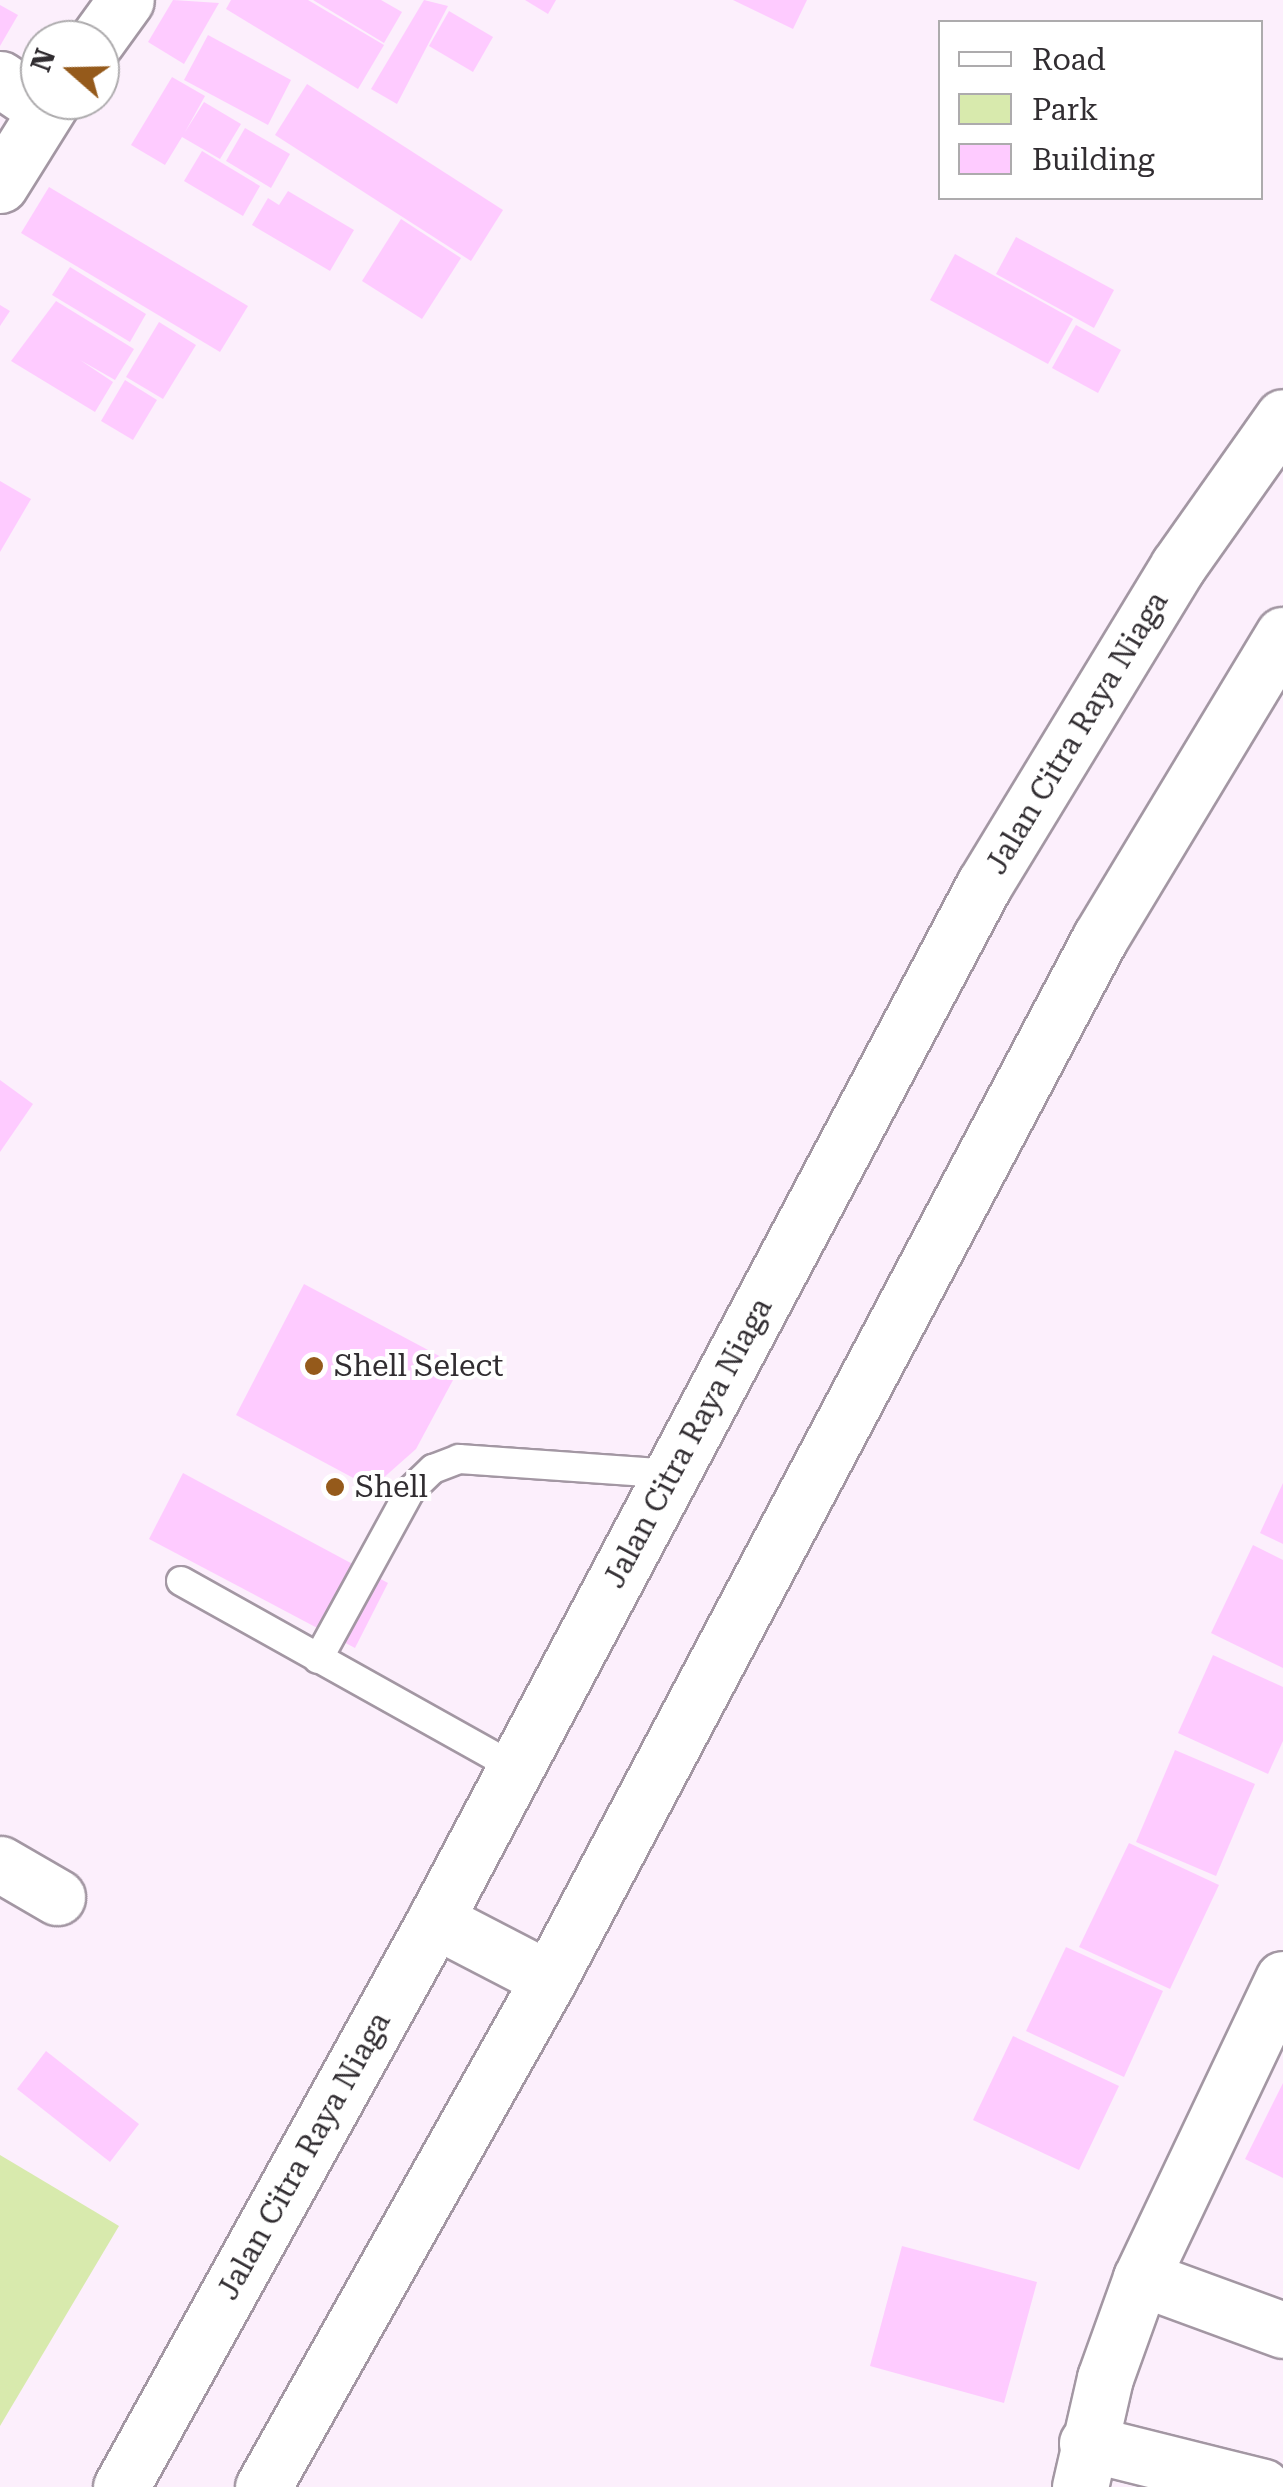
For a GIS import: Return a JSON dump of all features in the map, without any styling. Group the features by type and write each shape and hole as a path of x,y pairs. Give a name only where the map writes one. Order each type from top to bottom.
{"street":[{"path":"0,185 41,120"},
{"name":"Jalan Citra Raya Niaga","path":"121,2487 435,1920 984,885 1178,566 1283,416"},
{"path":"263,2487 549,1979 1100,938 1283,635"},
{"path":"0,1864 56,1896"},
{"path":"435,1920 549,1979"},
{"path":"1263,2487 1084,2465 1141,2278 1283,1979"},
{"path":"1141,2278 1283,2330"}],"lane":[{"path":"318,1659 410,1491 433,1470 459,1459 672,1474"},
{"path":"180,1582 515,1768"}],"green space":[{"path":"0,2155 119,2226 0,2426"}],"building":[{"path":"173,0 219,3 184,64 148,42"},
{"path":"231,0 308,0 384,45 358,89 226,9"},
{"path":"313,0 381,0 402,12 384,43"},
{"path":"424,0 448,6 397,104 371,89"},
{"path":"525,0 556,0 548,14"},
{"path":"733,0 807,0 793,29"},
{"path":"0,5 18,15 0,46"},
{"path":"449,11 493,37 473,72 429,46"},
{"path":"208,35 291,80 268,125 184,80"},
{"path":"172,77 205,96 185,132 204,102 241,124 220,159 182,137 165,165 131,145"},
{"path":"307,84 503,210 471,261 275,135"},
{"path":"245,128 290,154 271,188 226,161"},
{"path":"202,151 260,186 243,216 184,181"},
{"path":"49,187 248,306 220,352 21,233"},
{"path":"288,191 354,230 330,271 252,225 268,198 279,205"},
{"path":"401,219 461,258 422,319 362,281"},
{"path":"1016,237 1114,290 1094,328 996,274"},
{"path":"955,254 1073,319 1048,364 930,300"},
{"path":"70,267 146,314 130,342 52,295"},
{"path":"56,301 134,349 115,380 80,360 113,382 95,412 11,361"},
{"path":"0,305 10,311 0,326"},
{"path":"159,322 196,345 163,399 126,377"},
{"path":"1076,325 1121,350 1098,393 1052,368"},
{"path":"125,380 157,400 133,440 101,421"},
{"path":"0,481 31,499 0,552"},
{"path":"0,1080 33,1104 0,1152"},
{"path":"304,1284 460,1367 416,1449 372,1488 236,1415"},
{"path":"183,1473 388,1583 355,1648 149,1539"},
{"path":"1283,1483 1283,1544 1260,1533"},
{"path":"1253,1545 1283,1560 1283,1668 1211,1633"},
{"path":"1213,1655 1283,1687 1283,1741 1268,1774 1178,1733"},
{"path":"1175,1750 1255,1784 1216,1876 1136,1842"},
{"path":"1129,1843 1219,1885 1170,1989 1079,1947"},
{"path":"1066,1947 1163,1991 1124,2077 1026,2031"},
{"path":"1013,2036 1119,2086 1079,2170 973,2120"},
{"path":"46,2051 139,2124 110,2162 17,2089"},
{"path":"1283,2083 1283,2178 1245,2159"},
{"path":"902,2246 1037,2282 1004,2403 870,2366"}],"place":[{"name":"Shell Select","path":"314,1366"},
{"name":"Shell","path":"335,1487"}]}
